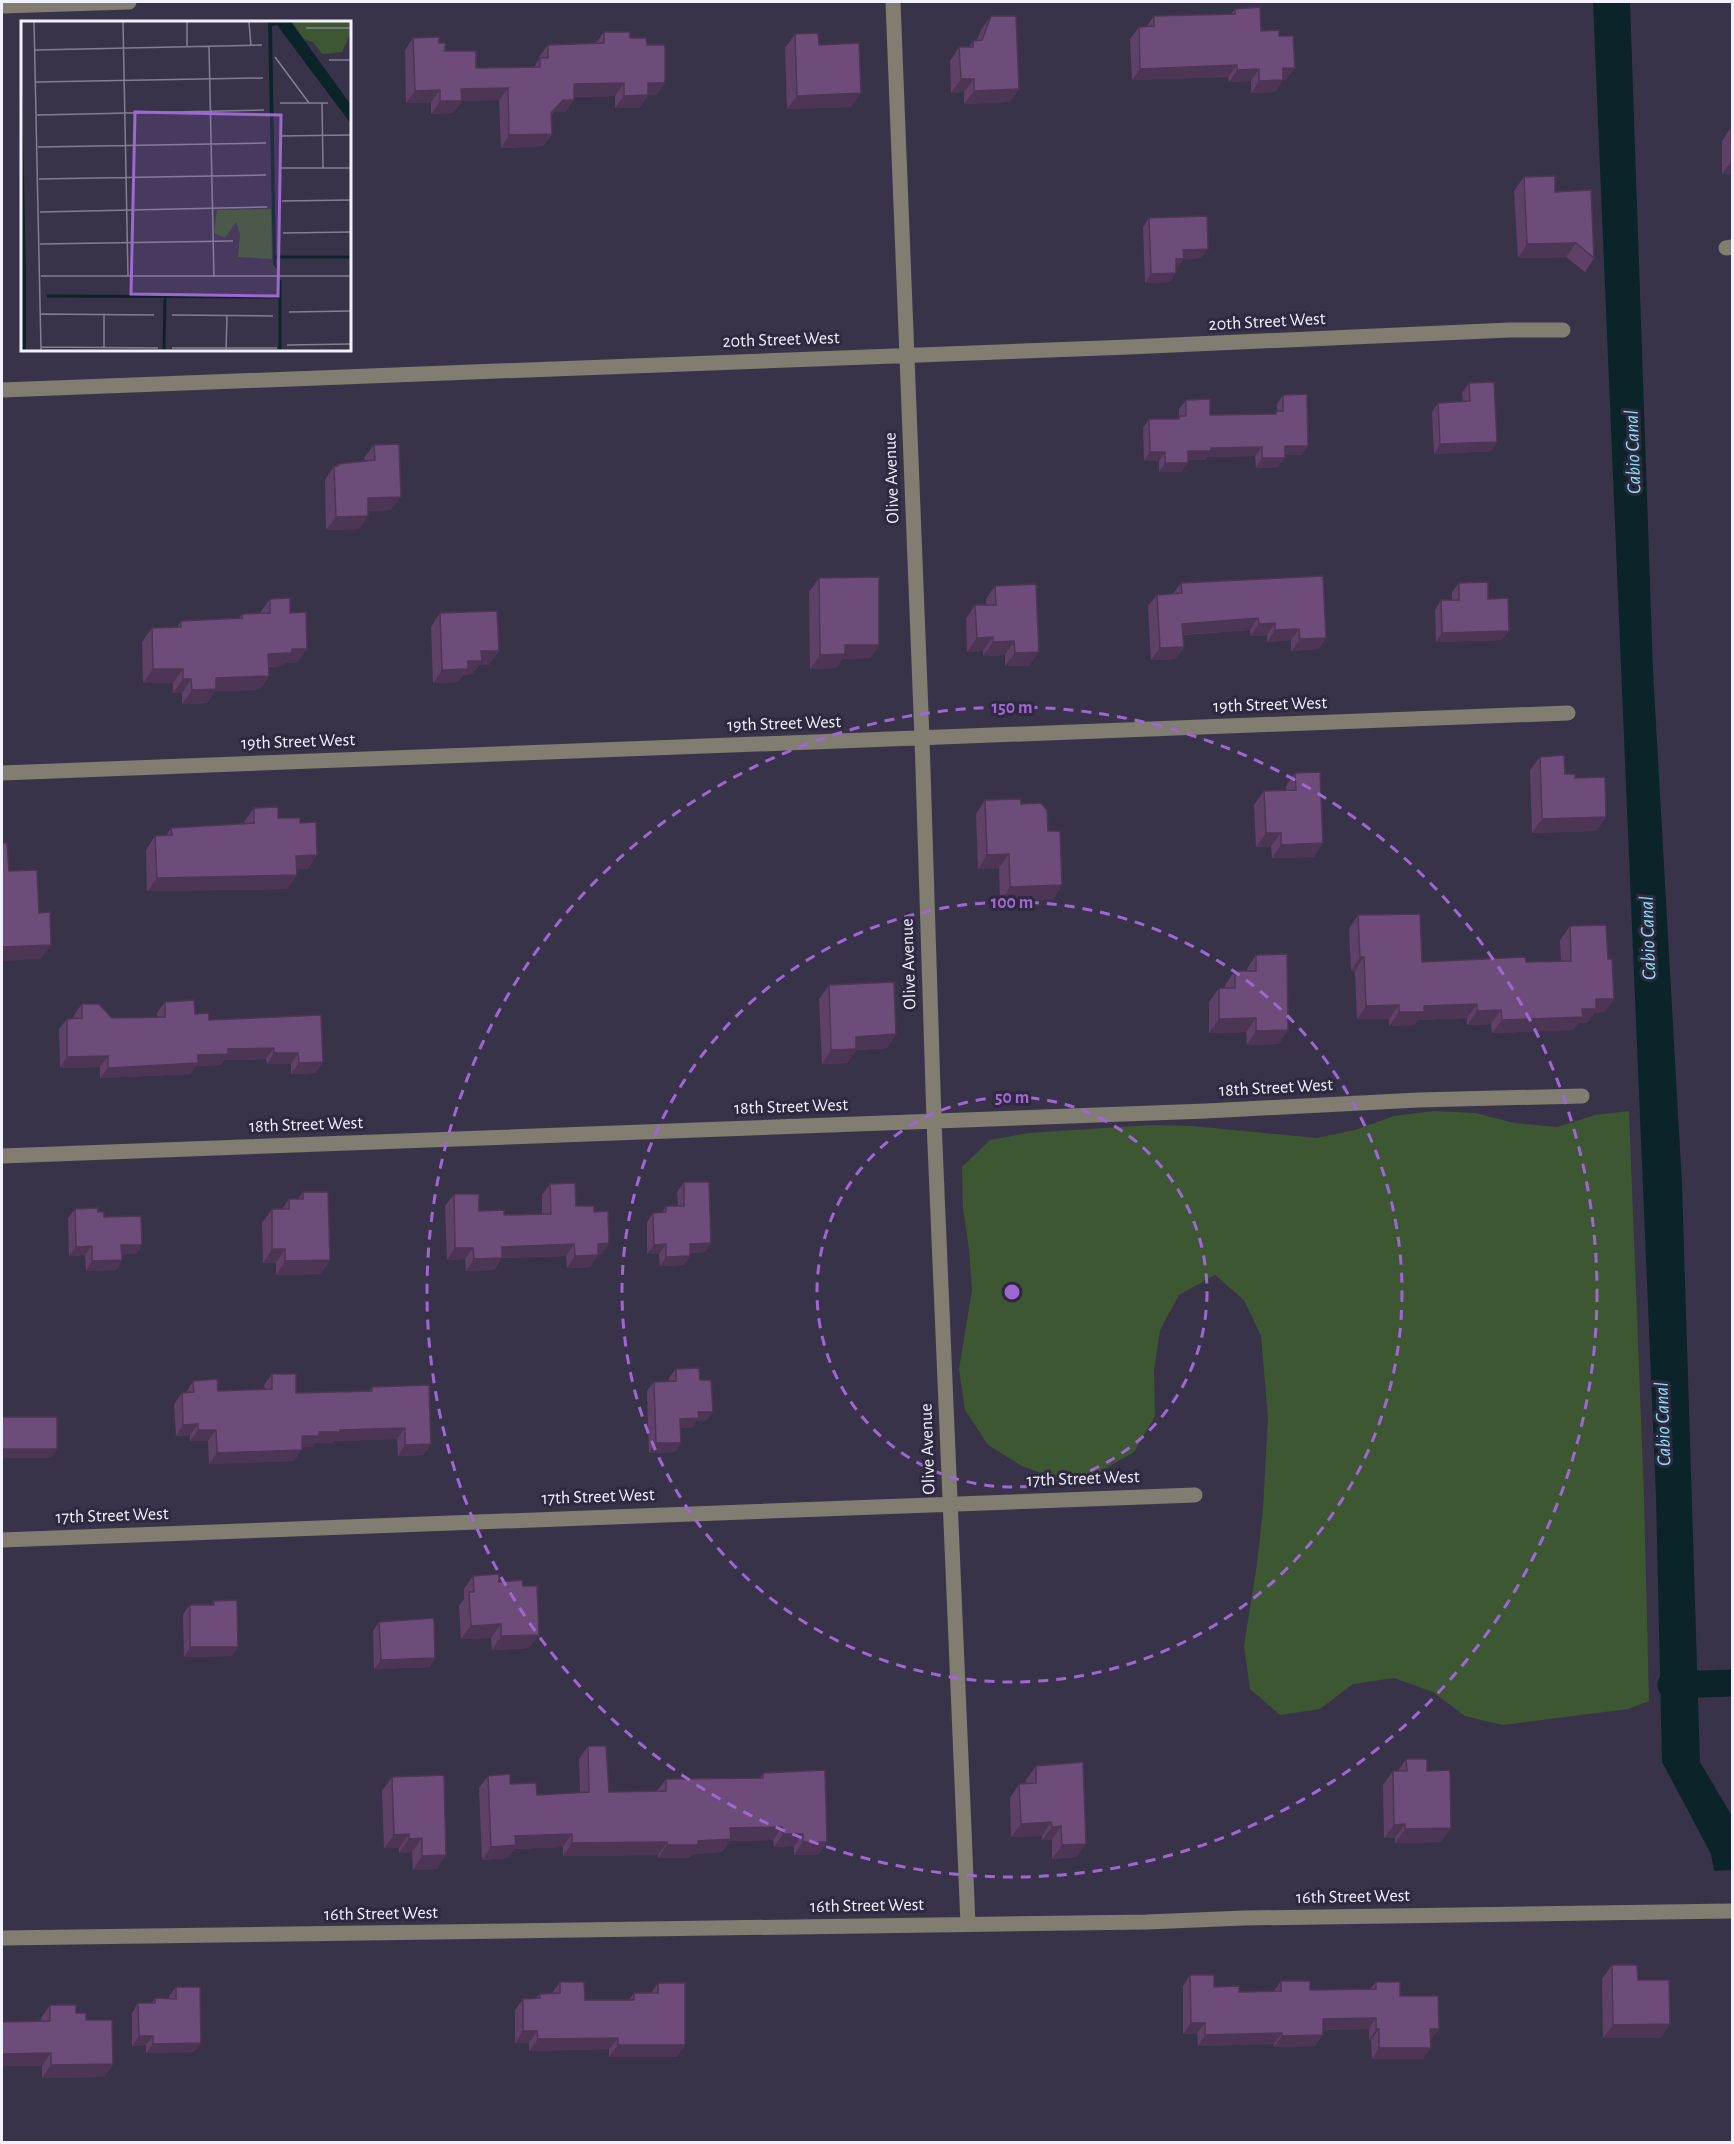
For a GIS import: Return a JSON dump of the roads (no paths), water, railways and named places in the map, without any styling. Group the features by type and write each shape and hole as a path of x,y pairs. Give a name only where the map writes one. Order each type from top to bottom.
{"street":[{"path":"2,6 129,2"},
{"name":"Olive Avenue","path":"893,2 922,738 934,1121 968,1924"},
{"name":"20th Street West","path":"2,390 1141,347 1509,330 1563,330"},
{"name":"19th Street West","path":"2,773 1568,713"},
{"name":"18th Street West","path":"2,1156 1206,1111 1418,1100 1582,1096"},
{"name":"17th Street West","path":"2,1540 1195,1495"},
{"name":"16th Street West","path":"2,1938 1732,1911"}],"water":[{"name":"Cabio Canal","path":"1593,2 1630,2 1653,671 1682,1184 1700,1762 1732,1816 1732,1870 1714,1871 1711,1854 1662,1762 1656,1496"}],"waterway":[{"path":"1671,1685 1732,1683"}]}
